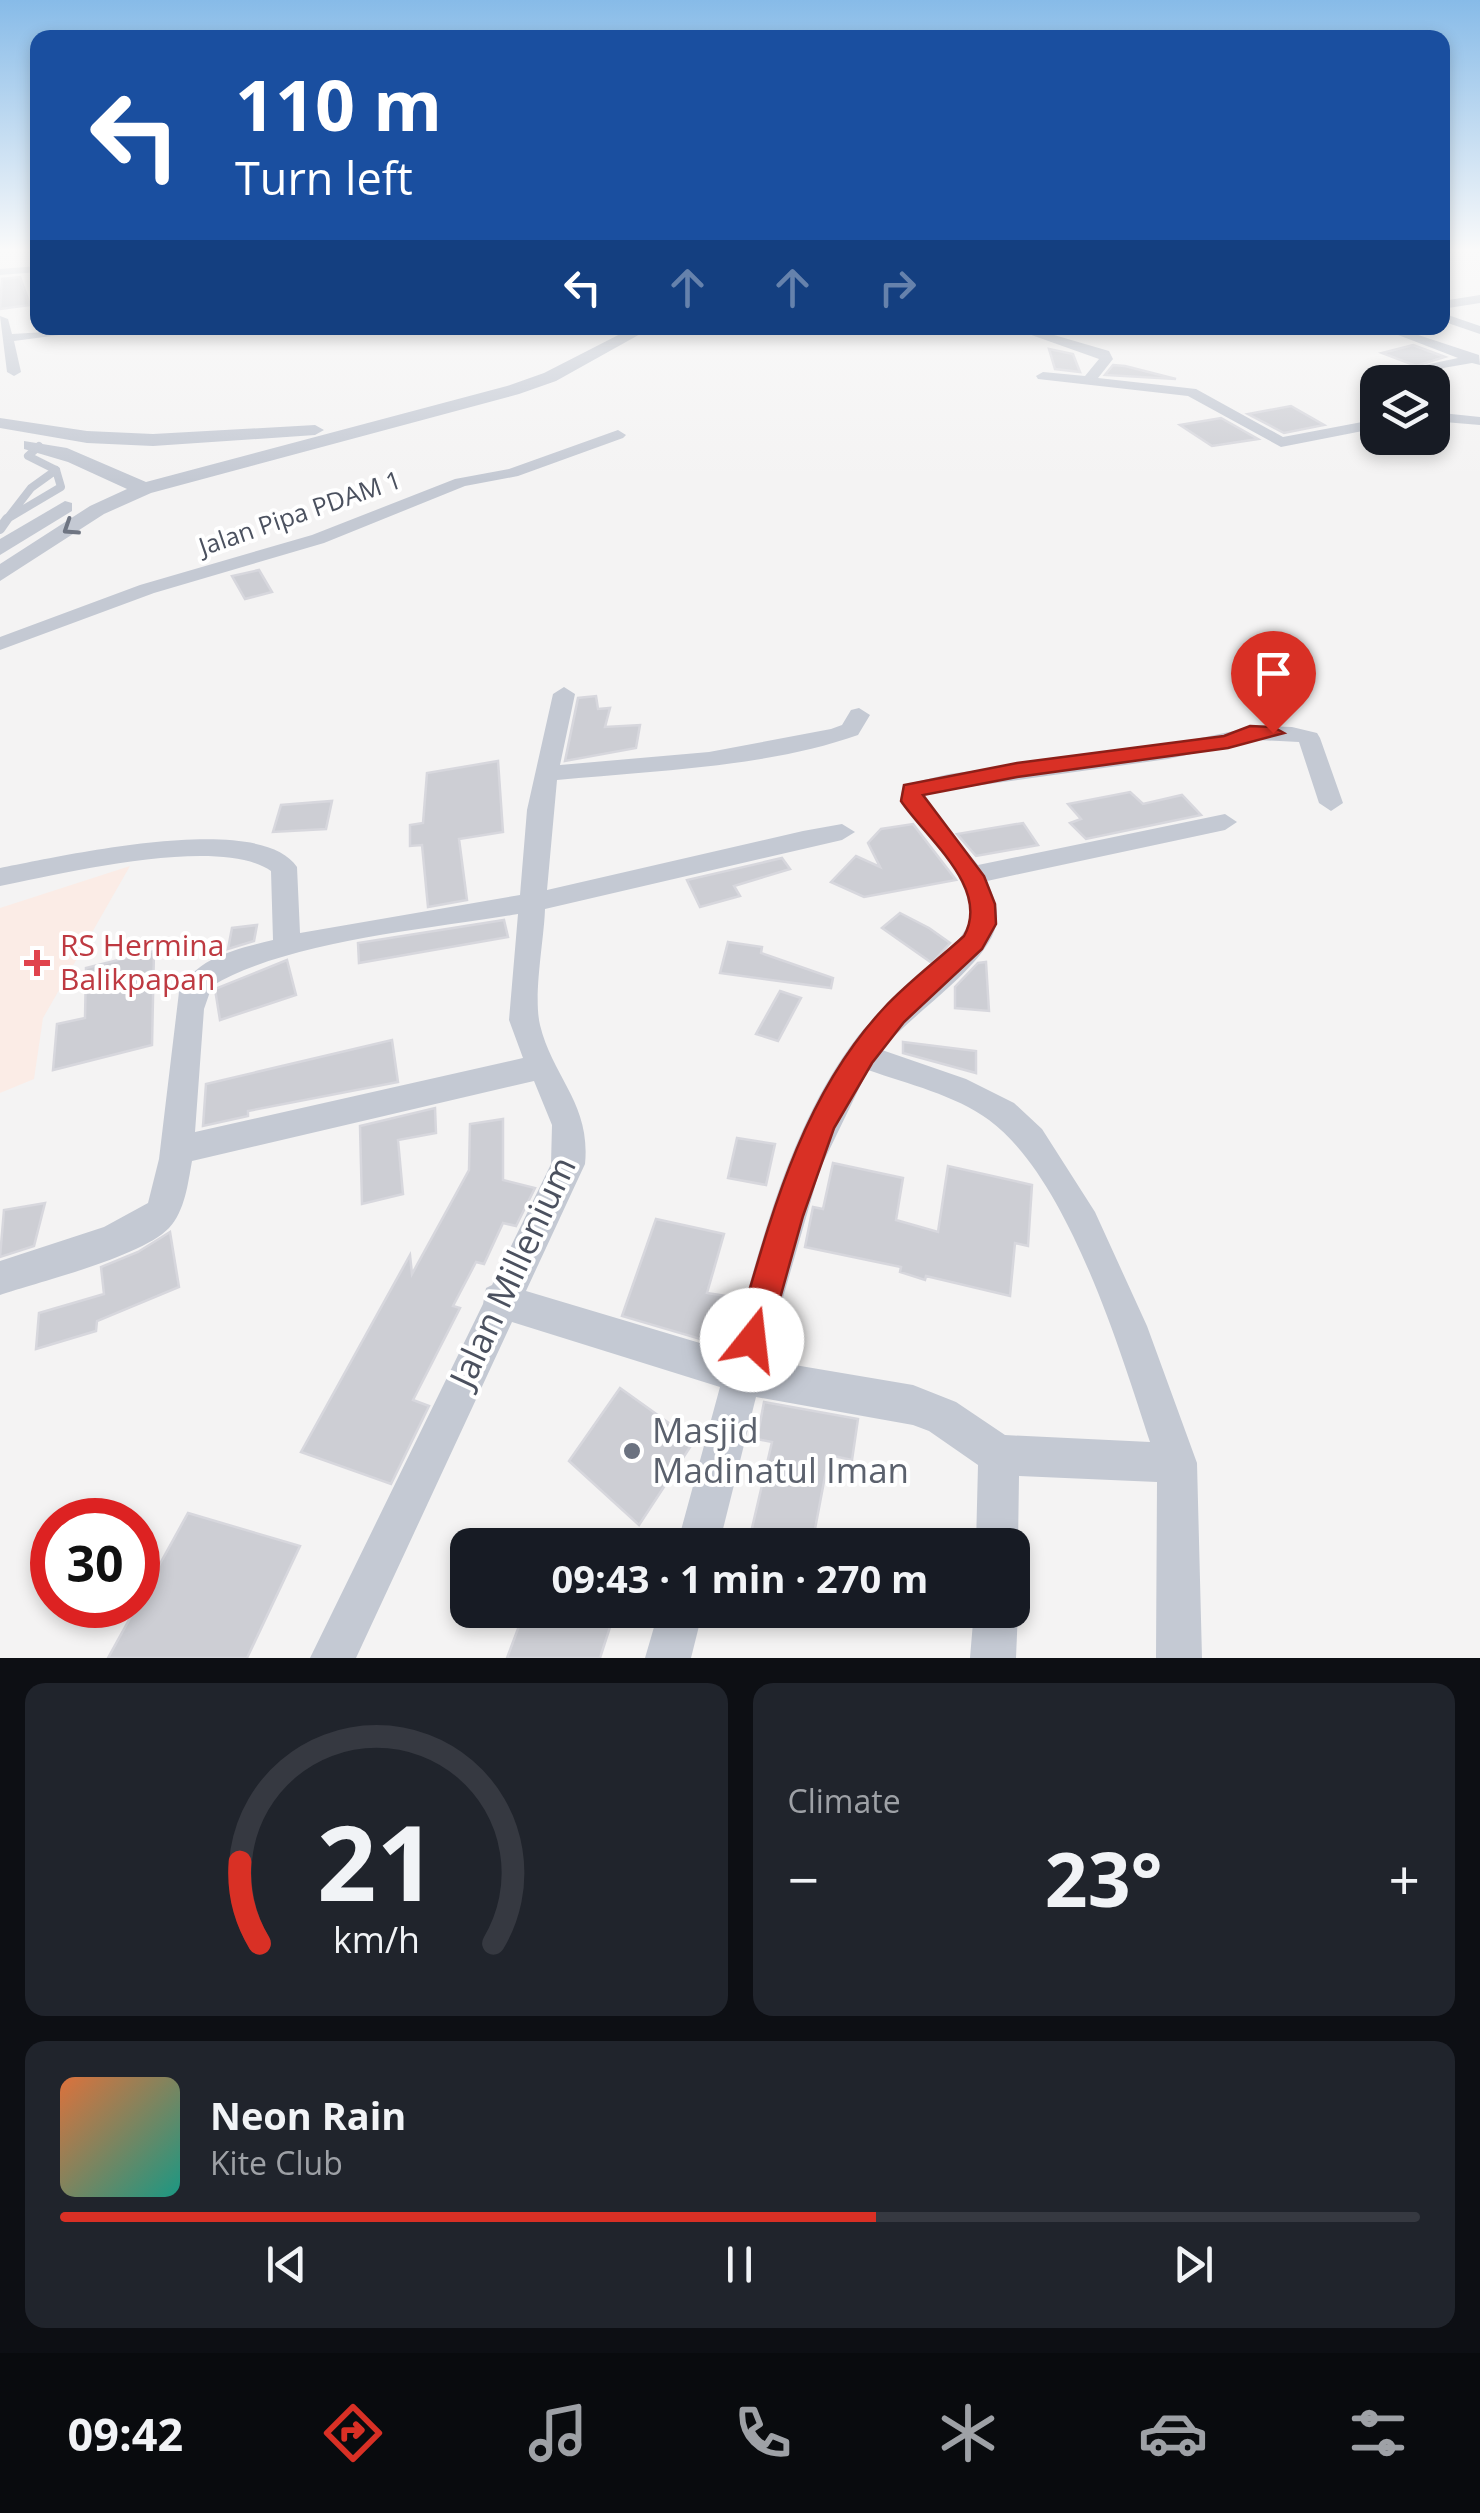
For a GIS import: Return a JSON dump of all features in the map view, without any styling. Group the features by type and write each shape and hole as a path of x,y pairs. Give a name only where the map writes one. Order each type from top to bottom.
{"street":[{"path":"4,326 14,372"},
{"path":"8,338 37,335"},
{"path":"0,574 134,485 521,374 602,335"},
{"path":"5,533 85,496 356,435 550,378 631,335"},
{"path":"1041,335 1104,354 1106,359 1089,380"},
{"path":"1407,335 1478,359"},
{"path":"1443,365 1478,359"},
{"path":"1044,376 1191,392 1281,442 1360,427"},
{"path":"1450,418 1480,421"},
{"path":"0,423 147,446 262,447 356,435"},
{"path":"51,455 330,428"},
{"name":"Jalan Pipa PDAM 1","path":"0,644 147,589 318,538 462,482 512,473 618,435"},
{"path":"0,439 134,485"},
{"name":"Jalan Millenium","path":"333,1658 499,1300 568,1164 574,1138 567,1114 540,1067 524,1020 546,774 564,694"},
{"path":"546,774 708,759 836,735 850,730 859,715"},
{"path":"702,1528 787,1216 820,1125 862,1056 894,1014 974,943 984,924 983,904 972,876 912,801 912,790 918,786 1228,742 1250,732 1309,738 1331,804"},
{"path":"972,876 1224,822"},
{"path":"0,1278 154,1221 166,1202 175,1151 190,1012 201,979 228,964 287,948 532,902 767,844 842,832"},
{"path":"0,877 138,851 192,848 268,853 284,867 287,948"},
{"path":"862,1056 1000,1109 1031,1135 1056,1169 1151,1384 1177,1463 1179,1658"},
{"path":"175,1151 540,1067"},
{"path":"499,1300 742,1375 913,1406 942,1416 999,1454 1177,1463"},
{"path":"997,1528 999,1454"},
{"path":"668,1658 676,1628"},
{"path":"993,1658 995,1628"}],"lane":[{"path":"5,533 16,504 38,480 51,455"},
{"path":"5,533 63,482 51,455"},
{"path":"0,506 16,504"}],"shaded area":[{"name":"RS Hermina Balikpapan","path":"130,866 43,1018 34,1079 0,1093 0,908"}],"building":[{"path":"1413,345 1445,357 1413,365 1382,353"},
{"path":"1049,349 1073,354 1080,372 1055,369"},
{"path":"1113,365 1125,366 1176,379 1105,375"},
{"path":"1291,406 1324,425 1284,433 1248,414"},
{"path":"1221,418 1258,439 1212,446 1180,425"},
{"path":"259,570 272,592 245,599 232,576"},
{"path":"596,696 598,709 610,708 605,727 640,725 636,748 565,761 578,698"},
{"path":"498,761 503,832 459,839 467,900 428,907 422,845 410,846 410,825 423,823 427,773"},
{"path":"1130,792 1143,804 1182,795 1201,815 1086,839 1070,823 1081,819 1068,804"},
{"path":"332,801 326,829 273,832 281,805"},
{"path":"1023,823 1038,845 976,856 957,834"},
{"path":"913,824 956,880 864,897 831,882 856,856 880,867 868,843 881,829"},
{"path":"782,858 790,869 734,886 740,896 700,907 687,880"},
{"path":"900,913 950,943 932,963 882,928"},
{"path":"504,920 508,937 359,963 358,943"},
{"path":"257,925 254,941 228,949 232,928"},
{"path":"728,942 762,947 761,953 833,978 831,988 720,973"},
{"path":"154,951 152,1045 53,1070 57,1024 85,1018 86,968"},
{"path":"287,960 296,995 220,1020 215,989"},
{"path":"986,962 989,1011 955,1008 955,987 978,963"},
{"path":"780,991 801,998 778,1041 756,1034"},
{"path":"392,1040 398,1082 248,1111 248,1116 203,1126 206,1084"},
{"path":"903,1042 976,1051 976,1073 903,1053"},
{"path":"435,1108 436,1133 398,1140 403,1194 362,1204 360,1126"},
{"path":"503,1119 503,1180 535,1188 516,1226 503,1223 484,1264 476,1262 453,1306 460,1308 413,1400 429,1406 391,1484 301,1452 410,1255 412,1274 469,1170 470,1124"},
{"path":"737,1138 775,1144 766,1185 728,1178"},
{"path":"833,1163 903,1178 896,1220 938,1232 948,1166 1032,1185 1028,1246 1015,1243 1010,1296 926,1276 925,1280 900,1272 901,1267 805,1247 813,1207 823,1209"},
{"path":"45,1203 34,1246 0,1257 4,1210"},
{"path":"656,1219 724,1234 707,1293 733,1297 724,1346 622,1316"},
{"path":"170,1232 179,1287 97,1321 96,1331 36,1349 39,1313 104,1294 101,1267 138,1252"},
{"name":"Masjid Madinatul Iman","path":"620,1388 694,1441 639,1525 569,1461"},
{"path":"764,1402 858,1419 852,1460 829,1455 815,1528 752,1528 772,1442 757,1439"},
{"path":"188,1513 300,1546 247,1658 108,1658 125,1628 160,1628 160,1564"},
{"path":"518,1628 610,1628 600,1658 507,1658"}],"place":[{"name":"RS Hermina Balikpapan","path":"37,963"},
{"name":"Masjid Madinatul Iman","path":"632,1451"}],"route":[{"path":"752,1340 787,1216 820,1125 862,1056 894,1014 974,943 984,924 983,904 972,876 912,801 912,790 1017,770 1228,742 1250,732 1273,733"}]}
